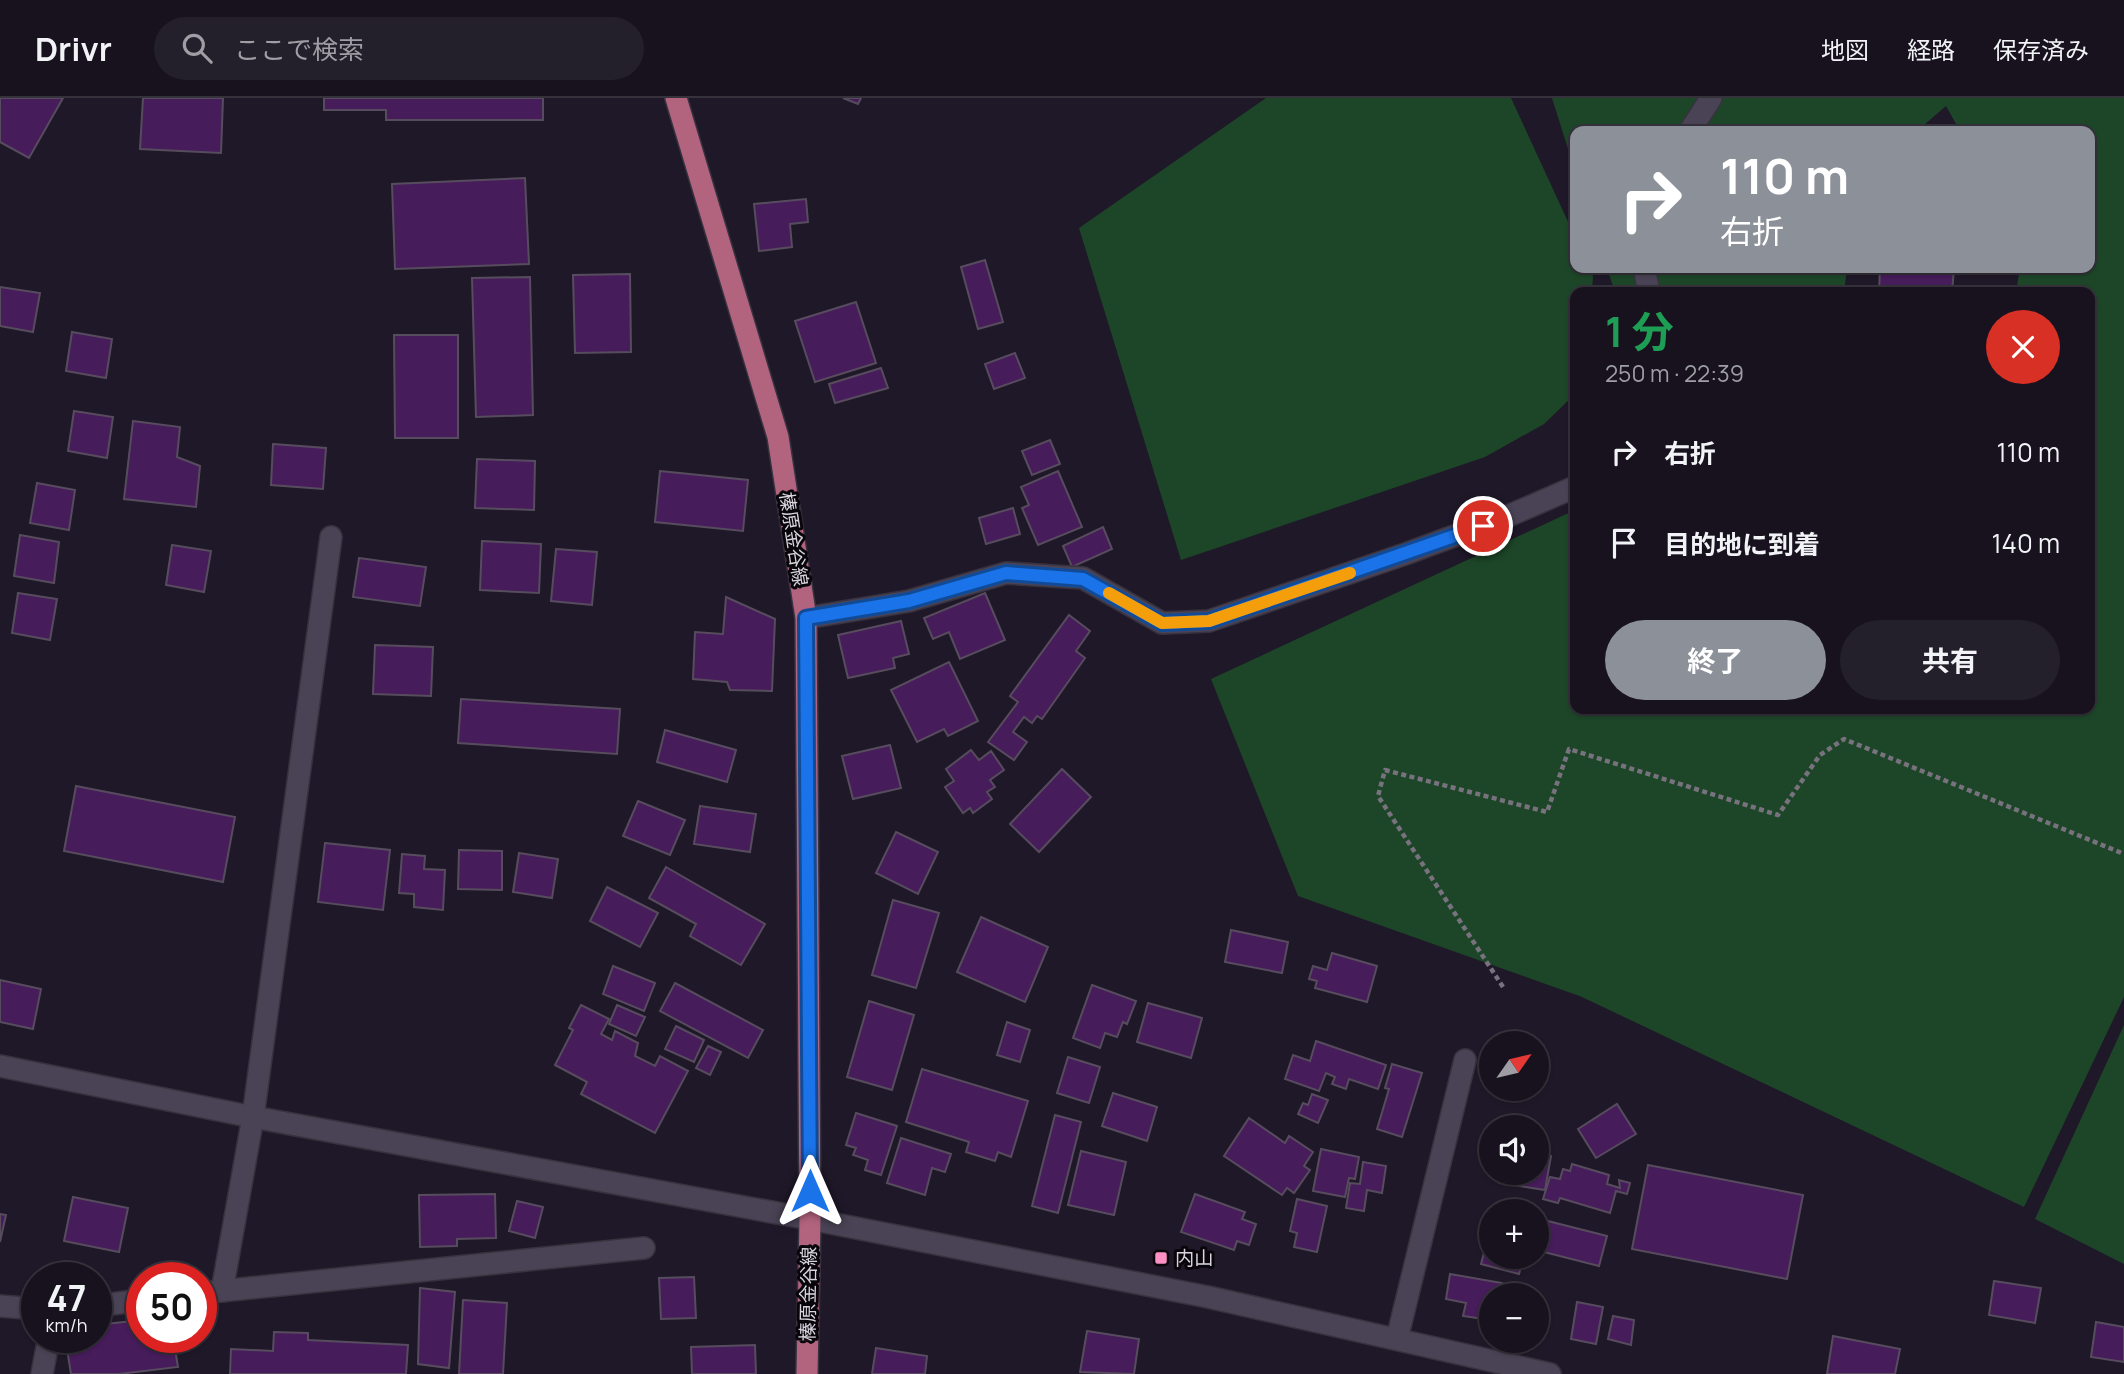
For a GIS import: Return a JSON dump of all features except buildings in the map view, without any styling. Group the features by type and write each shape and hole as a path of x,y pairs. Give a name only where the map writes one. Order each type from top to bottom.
{"main road":[{"name":"榛原金谷線","path":"676,98 778,437 806,618 810,1219 807,1374"}],"street":[{"path":"1693,126 1711,98"},
{"path":"806,618 909,601 1006,573 1083,579 1162,623 1209,621 1433,544 1570,489"},
{"path":"217,1271 253,1117 331,537"},
{"path":"1397,1339 1465,1060"},
{"path":"0,1066 253,1117 810,1219 1208,1297 1550,1374"},
{"path":"217,1291 644,1248"},
{"path":"0,1306 21,1308"},
{"path":"42,1374 46,1353"}],"path":[{"path":"1503,987 1378,796 1385,770 1547,813 1569,749 1778,815 1821,755 1844,739 2124,854"}],"green space":[{"path":"1266,98 1511,98 1570,226 1570,273 1592,273 1593,276 1592,287 1570,287 1570,399 1544,424 1485,457 1181,560 1079,228"},
{"path":"1552,98 2124,98 2124,997 2024,1207 1582,997 1298,896 1211,679 1570,512 1570,714 2095,714 2095,287 2017,287 2019,273 2095,273 2095,126 1957,126 1946,106 1923,126 1570,126 1570,155"},
{"path":"1609,273 1846,273 1845,287 1613,287"},
{"path":"2124,1025 2124,1264 2035,1219"}],"slow traffic":[{"path":"1109,593 1162,623 1209,621 1350,573"}],"place":[{"name":"内山","path":"1161,1258"}],"route":[{"path":"810,1191 806,618 909,601 1006,573 1083,579 1162,623 1209,621 1483,526"}]}
